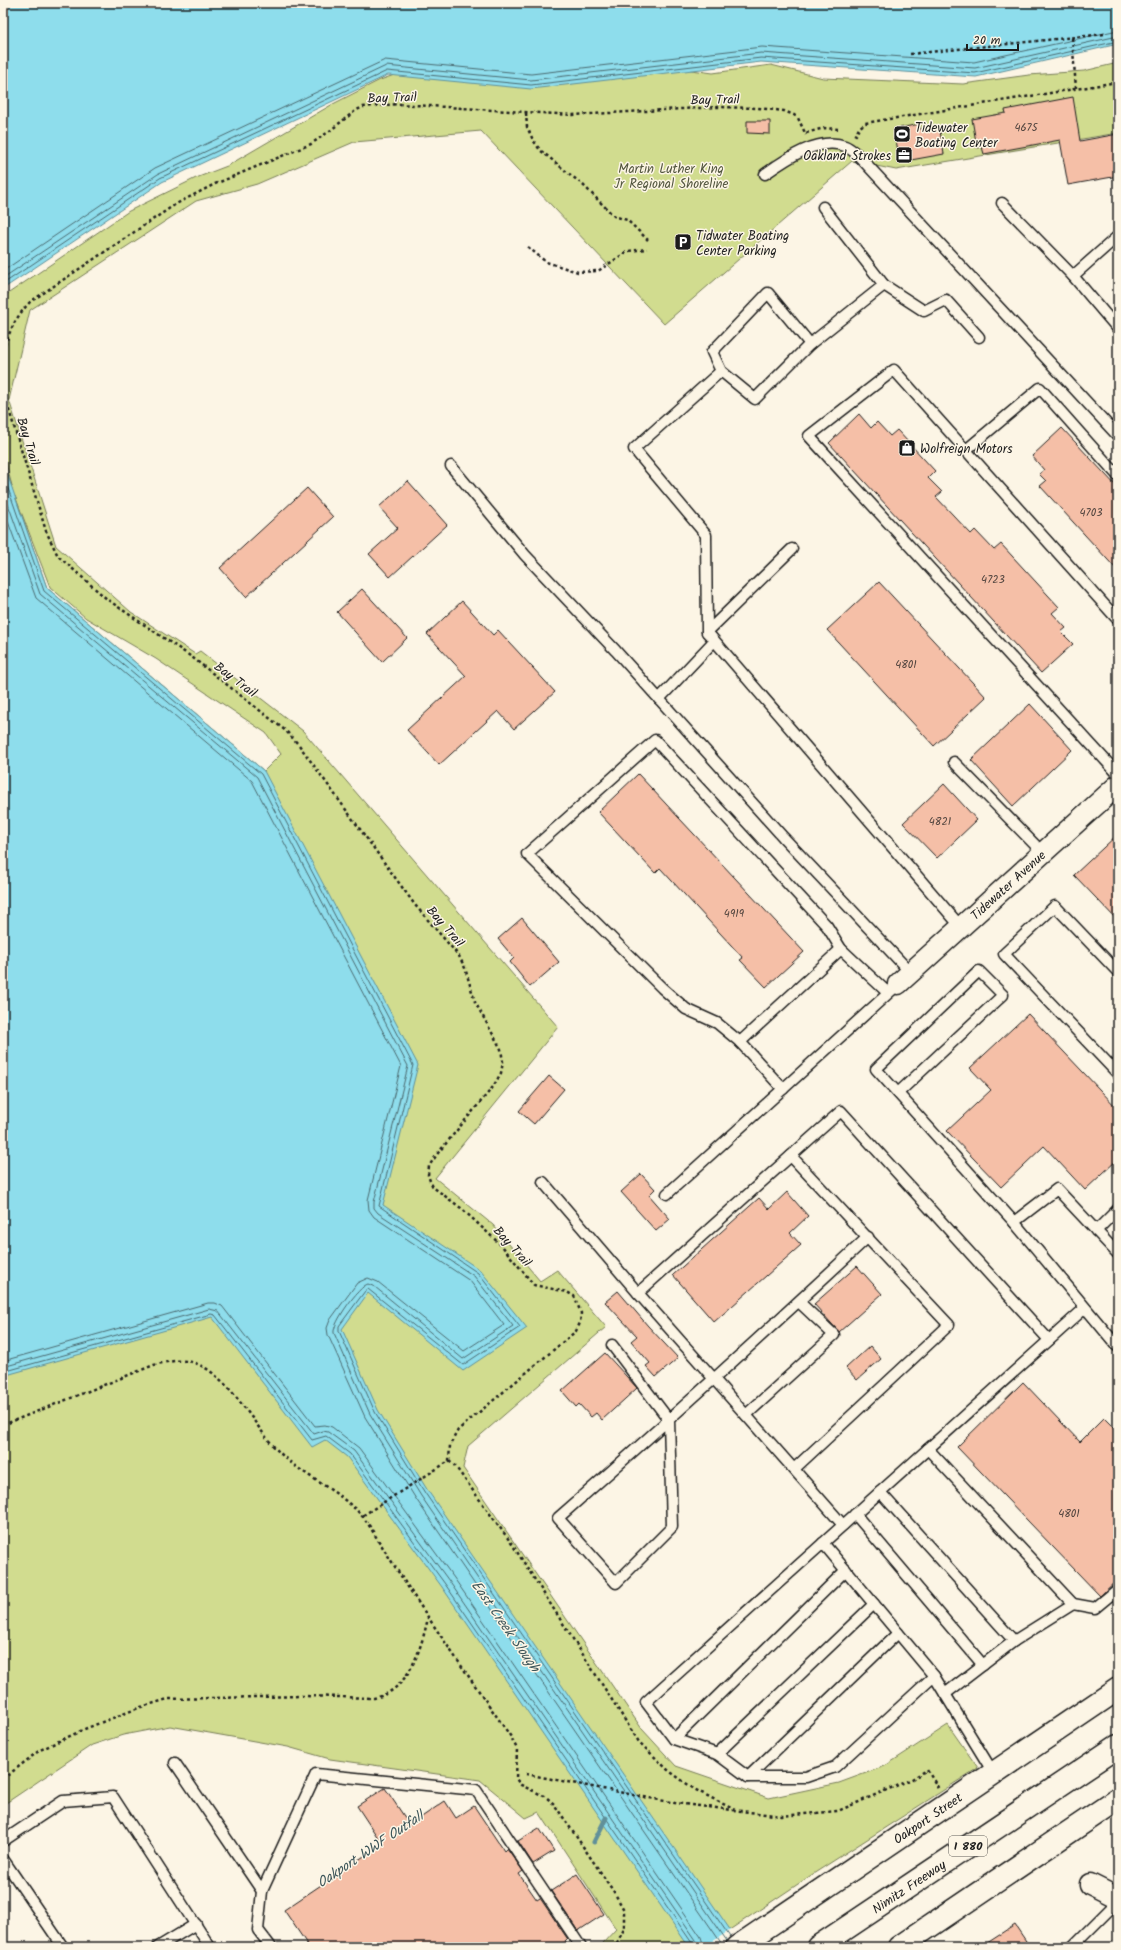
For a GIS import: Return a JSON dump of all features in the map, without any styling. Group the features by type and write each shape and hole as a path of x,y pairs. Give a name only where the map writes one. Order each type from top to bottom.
{"main road":[{"name":"Oakport Street","path":"743,1943 1118,1689"},
{"name":"Nimitz Freeway","path":"818,1947 1118,1746"},
{"path":"899,1947 1118,1799"}],"street":[{"name":"Tidewater Avenue","path":"899,983 1118,784"},
{"path":"1090,1884 1118,1899"}],"lane":[{"path":"766,174 780,163 819,145 833,144 846,146 858,155 1118,436"},
{"path":"1002,203 1073,276 1118,329"},
{"path":"823,208 884,285 924,311 946,300 979,337"},
{"path":"1073,276 1118,236"},
{"path":"810,344 768,293 712,352 722,371 755,399 810,344 884,285"},
{"path":"1118,620 894,370 809,436 1118,774"},
{"path":"722,371 634,449 706,535 707,632 961,927"},
{"path":"966,450 1040,388 1118,476"},
{"path":"451,466 525,555 659,699 783,837 899,983"},
{"path":"707,632 792,549"},
{"path":"659,699 714,641"},
{"path":"783,1089 740,1042 718,1023 686,1009 662,988 527,854 655,740 827,926 841,949 899,983"},
{"path":"954,762 1043,853"},
{"path":"1118,972 1056,906 1004,954 1118,1074"},
{"path":"740,1042 841,949"},
{"path":"898,1094 1003,996 979,971 876,1069 898,1094 1014,1222 1118,1347"},
{"path":"667,1194 899,983"},
{"path":"638,1293 841,1111 1049,1340"},
{"path":"792,1156 949,1325 794,1469"},
{"path":"543,1182 638,1293 843,1525"},
{"path":"1014,1222 1057,1189 1118,1254"},
{"path":"1096,1231 1118,1209"},
{"path":"612,1345 668,1420 672,1527 616,1583 558,1518 668,1420 715,1380 868,1237"},
{"path":"746,1415 834,1335 799,1302"},
{"path":"934,1676 835,1767 806,1777 748,1777 717,1754 674,1739 646,1702 1085,1308"},
{"path":"928,1449 1073,1604 1095,1608 1118,1589"},
{"path":"880,1492 1014,1641"},
{"path":"855,1514 983,1665"},
{"path":"823,1543 934,1676 994,1774"},
{"path":"674,1739 846,1570"},
{"path":"717,1754 874,1604"},
{"path":"945,1694 1014,1641 1073,1604"},
{"path":"748,1777 898,1634"},
{"path":"175,1762 262,1891"},
{"path":"271,1947 258,1930 262,1891 316,1774 476,1790 581,1947"},
{"path":"3,1841 63,1801 113,1797 210,1947"},
{"path":"3,1859 63,1947"},
{"path":"1072,1947 1118,1899"},
{"path":"158,1947 196,1924"}],"path":[{"path":"910,54 1105,34"},
{"path":"1072,38 1076,88"},
{"path":"856,135 864,123 1118,82"},
{"name":"Bay Trail","path":"3,351 10,328 18,314 30,302 176,204 214,184 311,144 328,133 355,110 376,105 398,104 573,116 718,107 758,108 784,111 794,115 798,118 806,134"},
{"path":"526,113 527,127 532,140 540,150 582,185 614,216 627,220 648,240"},
{"path":"528,247 546,262 578,272 598,271 628,251 647,249"},
{"name":"Bay Trail","path":"3,386 5,397 46,531 58,556 108,600 193,658 271,719 299,745 415,905 459,956 465,968 476,1002 501,1049 503,1062 501,1074 493,1087 429,1166 428,1175 433,1187 461,1208 502,1246 534,1285 568,1292 574,1296 579,1304 581,1313 580,1323 576,1331 458,1430 450,1445 449,1461"},
{"path":"3,1424 154,1365 172,1361 187,1361 200,1365 214,1373 224,1382 261,1433 279,1452 294,1465 329,1488 362,1516 428,1618 511,1737 517,1749 516,1779 521,1785 546,1797 554,1804 614,1892 624,1910 624,1929 615,1947"},
{"path":"362,1516 438,1470 449,1461 455,1466 512,1544 639,1742 668,1770 694,1789 736,1810"},
{"path":"3,1780 40,1750 87,1728 140,1707 168,1699 303,1696 374,1698 385,1696 398,1686 413,1665 424,1637 428,1618"},
{"path":"526,1774 675,1803 782,1816 838,1811 912,1779 927,1770 948,1804"}],"green space":[{"name":"Martin Luther King Jr Regional Shoreline","path":"634,62 713,73 771,65 823,78 963,84 1029,75 1084,71 1118,63 1118,133 896,170 852,161 664,324 481,131 354,142 257,184 196,201 30,310 9,400 56,546 131,612 195,654 200,651 303,731 558,1027 435,1178 493,1225 540,1281 557,1270 606,1327 468,1446 463,1468 642,1729 676,1766 769,1798 839,1783 885,1766 948,1725 978,1768 813,1874 704,1947 606,1947 603,1943 616,1929 539,1812 526,1818 480,1780 330,1759 288,1747 170,1726 123,1735 92,1745 3,1805 3,462 12,486 3,451 3,297 129,211 196,178 227,166 333,104 380,80 400,73","holes":["15,496 50,587 86,618 156,659 266,733 281,754 264,771 47,588"]}],"water":[{"path":"3,3 1118,3 1118,44 976,77 761,62 531,89 388,75 162,182 3,289"},
{"name":"East Creek Slough","path":"3,462 47,588 264,771 418,1065 383,1205 480,1270 527,1328 463,1371 368,1293 342,1329 378,1410 428,1491 742,1947 689,1947 442,1587 347,1457 325,1440 312,1447 212,1317 3,1376"}],"pier":[{"path":"732,1929 744,1947 704,1947"}],"building":[{"path":"1073,97 1080,141 1118,134 1118,176 1068,185 1060,140 984,154 982,147 977,148 972,119 1006,113 1005,110"},
{"path":"747,121 770,121 770,134 747,133"},
{"path":"920,124 920,129 939,126 944,154 900,162 894,129"},
{"path":"859,414 871,428 877,422 890,436 897,430 935,471 928,478 942,492 936,497 971,534 975,530 994,550 1001,544 1059,607 1052,613 1066,628 1061,632 1073,644 1041,673 829,443"},
{"path":"1062,428 1118,488 1118,571 1040,486 1046,481 1039,474 1044,470 1032,456"},
{"path":"408,481 447,525 390,577 369,554 398,528 379,507"},
{"path":"307,488 333,517 246,597 220,568"},
{"path":"879,582 986,697 934,746 827,630"},
{"path":"362,589 407,638 382,662 337,612"},
{"path":"462,601 493,635 498,630 555,692 514,729 498,711 439,765 407,730 466,676 427,634"},
{"path":"1030,704 1072,750 1013,806 971,760"},
{"path":"638,774 804,952 766,987 740,960 743,958 660,868 655,873 598,812"},
{"path":"944,784 977,820 937,858 903,823"},
{"path":"1118,834 1118,921 1074,875"},
{"path":"522,918 559,962 530,987 510,962 514,958 498,939"},
{"path":"1028,1014 1118,1109 1118,1159 1085,1190 1044,1146 1001,1187 947,1131 991,1090 970,1068"},
{"path":"549,1076 564,1089 534,1124 519,1111"},
{"path":"641,1174 655,1189 649,1195 670,1219 656,1231 621,1192"},
{"path":"787,1192 808,1216 790,1233 801,1245 714,1322 673,1275 759,1198 769,1209"},
{"path":"857,1266 882,1294 839,1332 814,1304"},
{"path":"618,1291 678,1358 656,1377 646,1366 650,1363 631,1341 637,1336 605,1302"},
{"path":"870,1346 881,1359 857,1380 846,1368"},
{"path":"605,1353 637,1388 602,1420 596,1413 591,1417 579,1404 576,1407 562,1391"},
{"path":"1023,1382 1080,1442 1104,1418 1118,1432 1118,1579 1100,1596 957,1447"},
{"path":"385,1788 410,1825 445,1801 456,1818 474,1806 504,1851 507,1848 523,1871 519,1874 537,1900 540,1898 567,1938 564,1941 568,1947 309,1947 284,1910 382,1844 357,1806"},
{"path":"539,1828 554,1851 533,1864 518,1841"},
{"path":"577,1874 604,1914 578,1931 551,1891"},
{"path":"1015,1925 1030,1947 981,1947"}],"waterway":[{"name":"Oakport WWF Outfall","path":"594,1842 606,1818"}],"place":[{"name":"Tidewater Boating Center","path":"902,134"},
{"name":"Oakland Strokes","path":"904,155"},
{"name":"Tidwater Boating Center Parking","path":"683,242"},
{"name":"Wolfreign Motors","path":"907,448"}]}
